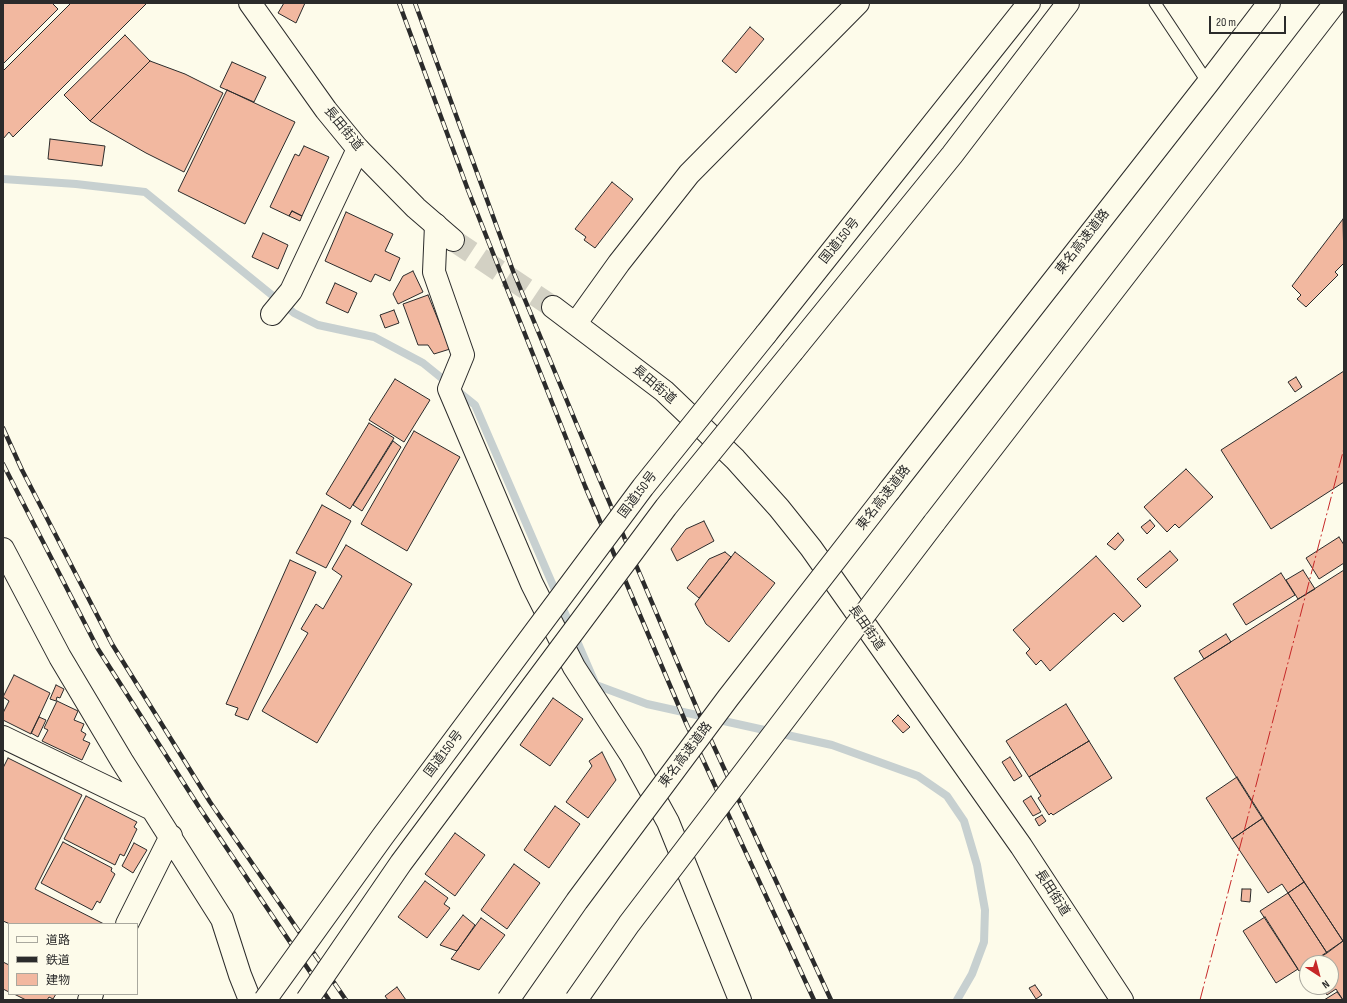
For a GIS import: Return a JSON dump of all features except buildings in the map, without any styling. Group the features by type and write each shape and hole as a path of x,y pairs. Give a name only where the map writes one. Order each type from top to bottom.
{"main road":[{"name":"長田街道","path":"250,3 326,110 358,149 380,173 454,240"},
{"path":"576,323 619,263 688,174 858,3"},
{"name":"国道150号","path":"265,1000 383,836 643,487 1029,3"},
{"path":"307,1000 401,863 666,507 952,155 1068,3"},
{"name":"東名高速道路","path":"508,1000 577,901 681,762 889,491 1269,3"},
{"path":"576,1000 629,924 934,522 1335,3"},
{"path":"272,314 290,291 358,149"},
{"path":"436,225 434,272 463,355 448,389 532,584 570,660 631,755 668,822 740,1000"},
{"name":"長田街道","path":"553,307 664,391 735,459 779,508 811,548 1021,846 1122,1000"},
{"path":"3,549 60,657 152,809 171,836 222,919 240,975 250,1000"},
{"path":"3,738 152,809"},
{"path":"128,923 171,836"}],"lane":[{"path":"1156,3 1208,83"}],"waterway":[{"path":"3,179 76,184 145,192 294,313 318,325 374,337 423,363 475,405 596,685 647,704 832,745 918,776 947,796 964,821 977,865 985,910 984,942 972,974 957,1000"}],"tunnel":[{"path":"453,240 553,307"}],"railway":[{"path":"399,3 468,190 585,486 686,723 814,1000"},
{"path":"415,3 513,271 599,478 704,725 831,1000"},
{"path":"3,428 22,470 112,644 210,802 346,1000"},
{"path":"3,464 98,649 199,807 329,1000"}],"power":[{"path":"1200,1000 1344,448"}]}
